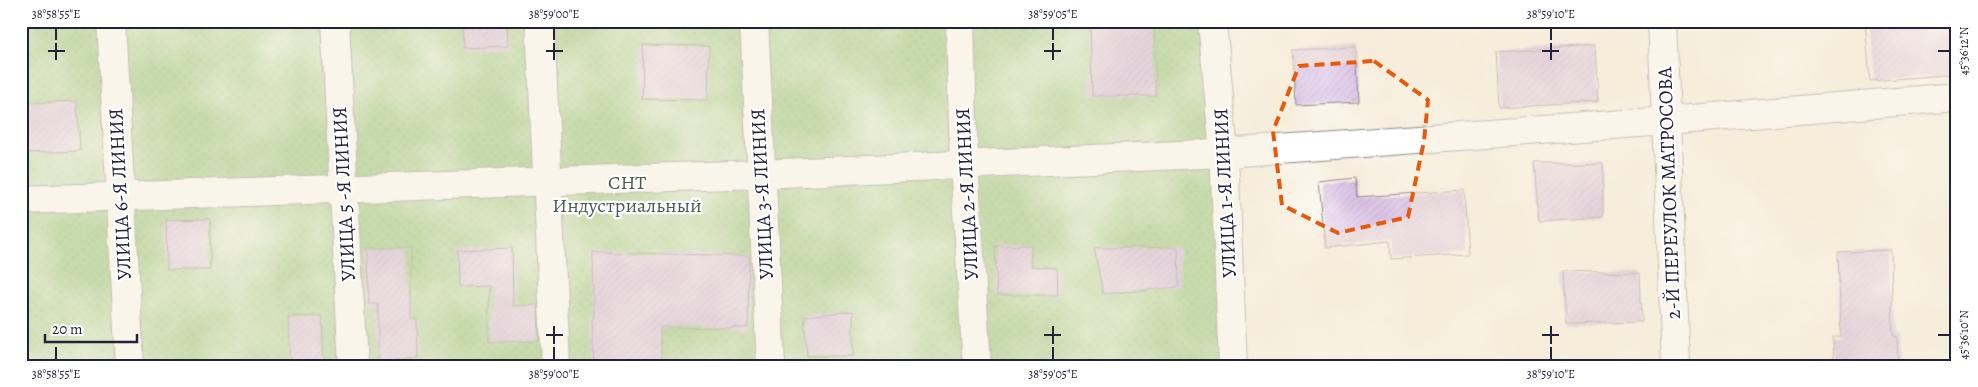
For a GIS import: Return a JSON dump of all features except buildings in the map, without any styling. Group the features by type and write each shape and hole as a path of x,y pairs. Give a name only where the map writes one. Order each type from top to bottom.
{"street":[{"name":"УЛИЦА 6-Я ЛИНИЯ","path":"111,21 130,366"},
{"name":"УЛИЦА 5 -Я ЛИНИЯ","path":"335,21 353,366"},
{"path":"540,21 556,366"},
{"name":"УЛИЦА 3-Я ЛИНИЯ","path":"754,21 760,174 771,366"},
{"name":"УЛИЦА 2-Я ЛИНИЯ","path":"960,21 964,164 977,366"},
{"name":"УЛИЦА 1-Я ЛИНИЯ","path":"1212,21 1224,153 1233,366"},
{"name":"2-Й ПЕРЕУЛОК МАТРОСОВА","path":"1662,21 1676,366"},
{"path":"21,200 120,198 546,180 760,174 1224,153 1667,121 1957,97"}],"highlighted area":[{"path":"1374,61 1428,100 1424,141 1408,217 1338,233 1282,205 1273,131 1299,66"}],"green space":[{"name":"СНТ Индустриальный","path":"21,21 1225,21 1242,366 21,366"}]}
